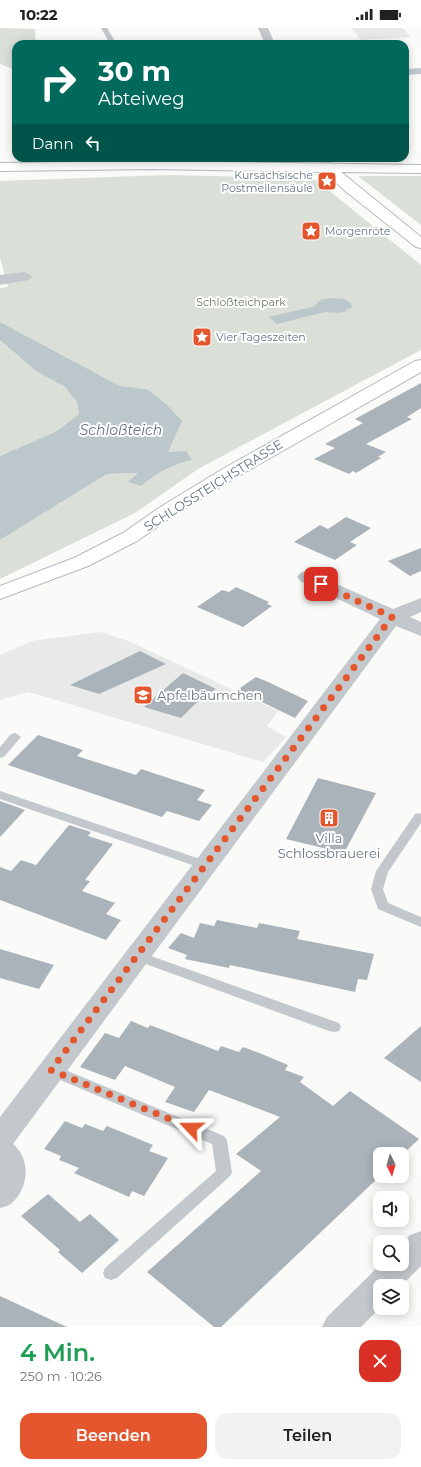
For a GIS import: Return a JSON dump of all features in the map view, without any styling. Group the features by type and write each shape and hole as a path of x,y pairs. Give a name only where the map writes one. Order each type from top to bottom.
{"main road":[{"path":"327,163 349,188 421,244"},
{"path":"0,167 327,163 421,169"},
{"name":"SCHLOSSTEICHSTRASSE","path":"0,593 80,562 130,537 169,510 241,467 421,365"}],"street":[{"path":"263,28 268,40"},
{"path":"409,72 421,70"},
{"path":"0,280 24,277"},
{"path":"307,577 421,630"},
{"path":"0,1139 205,864 392,617 421,604"},
{"path":"0,1150 10,1160 12,1169 11,1179 6,1189 0,1195"},
{"path":"387,1279 421,1245"},
{"path":"339,1327 373,1293"}],"lane":[{"path":"104,28 110,40"},
{"path":"0,754 15,737"},
{"path":"0,796 205,864"},
{"path":"418,817 382,871 376,889 383,906 421,922"},
{"path":"137,956 334,1027"},
{"path":"51,1070 218,1140 224,1173 111,1273"}],"shaded area":[{"path":"351,28 403,28 410,37 361,40"},
{"name":"Apfelbäumchen","path":"101,632 131,642 278,711 267,726 286,737 263,762 29,692 2,699 0,701 0,655 32,641"}],"green space":[{"path":"0,28 35,29 36,40 12,40 12,68 0,64"},
{"name":"Schloßteichpark","path":"166,175 308,178 316,180 421,265 421,350 198,469 135,513 0,579 0,540 107,474 139,473 141,486 165,470 177,464 192,460 168,452 157,397 147,389 120,386 0,322 0,288 8,287 0,257 0,181"},
{"path":"358,176 421,176 421,225"},
{"path":"0,340 36,371 65,387 77,402 79,414 57,431 0,456"}],"water":[{"path":"329,298 345,299 352,304 350,305 353,307 346,310 347,311 339,313 325,312 277,324 269,317 316,306 315,304 318,304 317,302 321,301 320,300"},
{"name":"Schloßteich","path":"0,322 120,386 147,389 166,404 182,421 168,452 186,451 192,460 165,470 141,486 128,482 138,473 107,474 0,540 0,456 57,431 79,414 77,402 65,387 36,371 0,340"}],"building":[{"path":"421,383 421,408 407,417 412,419 366,444 386,452 378,457 381,458 356,473 353,471 349,474 314,459 335,448 325,444 363,423 355,419"},
{"path":"346,517 371,528 350,542 357,545 335,560 294,542 320,525 328,529"},
{"path":"421,548 421,571 410,576 388,561"},
{"path":"236,587 269,602 267,604 272,606 243,627 197,607 222,590 229,592"},
{"path":"140,651 166,664 99,694 70,685"},
{"path":"183,673 216,689 196,703 181,718 144,707"},
{"path":"256,677 308,701 295,718 237,690"},
{"path":"38,735 83,750 77,756 136,775 141,769 205,790 197,800 212,805 199,821 167,811 162,817 8,765"},
{"name":"Villa Schlossbrauerei","path":"318,778 376,793 344,853 286,839"},
{"path":"0,801 25,810 0,837"},
{"path":"69,825 91,832 88,836 113,844 85,880 90,881 82,891 115,903 106,914 121,920 106,940 0,900 0,867 11,871 21,860 36,865"},
{"path":"217,920 257,928 259,923 300,931 297,939 374,954 367,980 358,979 355,992 230,965 229,968 185,959 187,955 168,948 181,933 194,938 200,923 214,926"},
{"path":"0,949 54,965 39,989 0,978"},
{"path":"131,1021 148,1028 150,1025 218,1051 221,1046 239,1052 243,1047 288,1065 285,1070 304,1077 300,1082 333,1106 350,1091 419,1139 409,1148 409,1147 373,1147 373,1183 221,1327 214,1327 147,1272 261,1171 236,1154 280,1117 209,1090 194,1112 165,1102 175,1087 125,1066 115,1080 80,1067 105,1033 119,1038"},
{"path":"421,1026 421,1082 384,1058"},
{"path":"65,1121 82,1128 85,1124 103,1131 107,1126 153,1145 149,1151 168,1158 144,1196 132,1191 129,1197 74,1173 79,1168 59,1160 61,1156 44,1149"},
{"path":"48,1194 80,1222 90,1214 119,1240 82,1273 58,1252 60,1250 21,1216"},
{"path":"0,1296 67,1327 0,1327"}],"place":[{"name":"Kursächsische Postmeilensäule","path":"327,181"},
{"name":"Morgenröte","path":"311,231"},
{"name":"Vier Tageszeiten","path":"202,337"},
{"name":"Apfelbäumchen","path":"143,695"},
{"name":"Villa Schlossbrauerei","path":"329,818"}],"route":[{"path":"191,1128 51,1070 205,864 225,841 294,746 392,617 321,584"}]}
